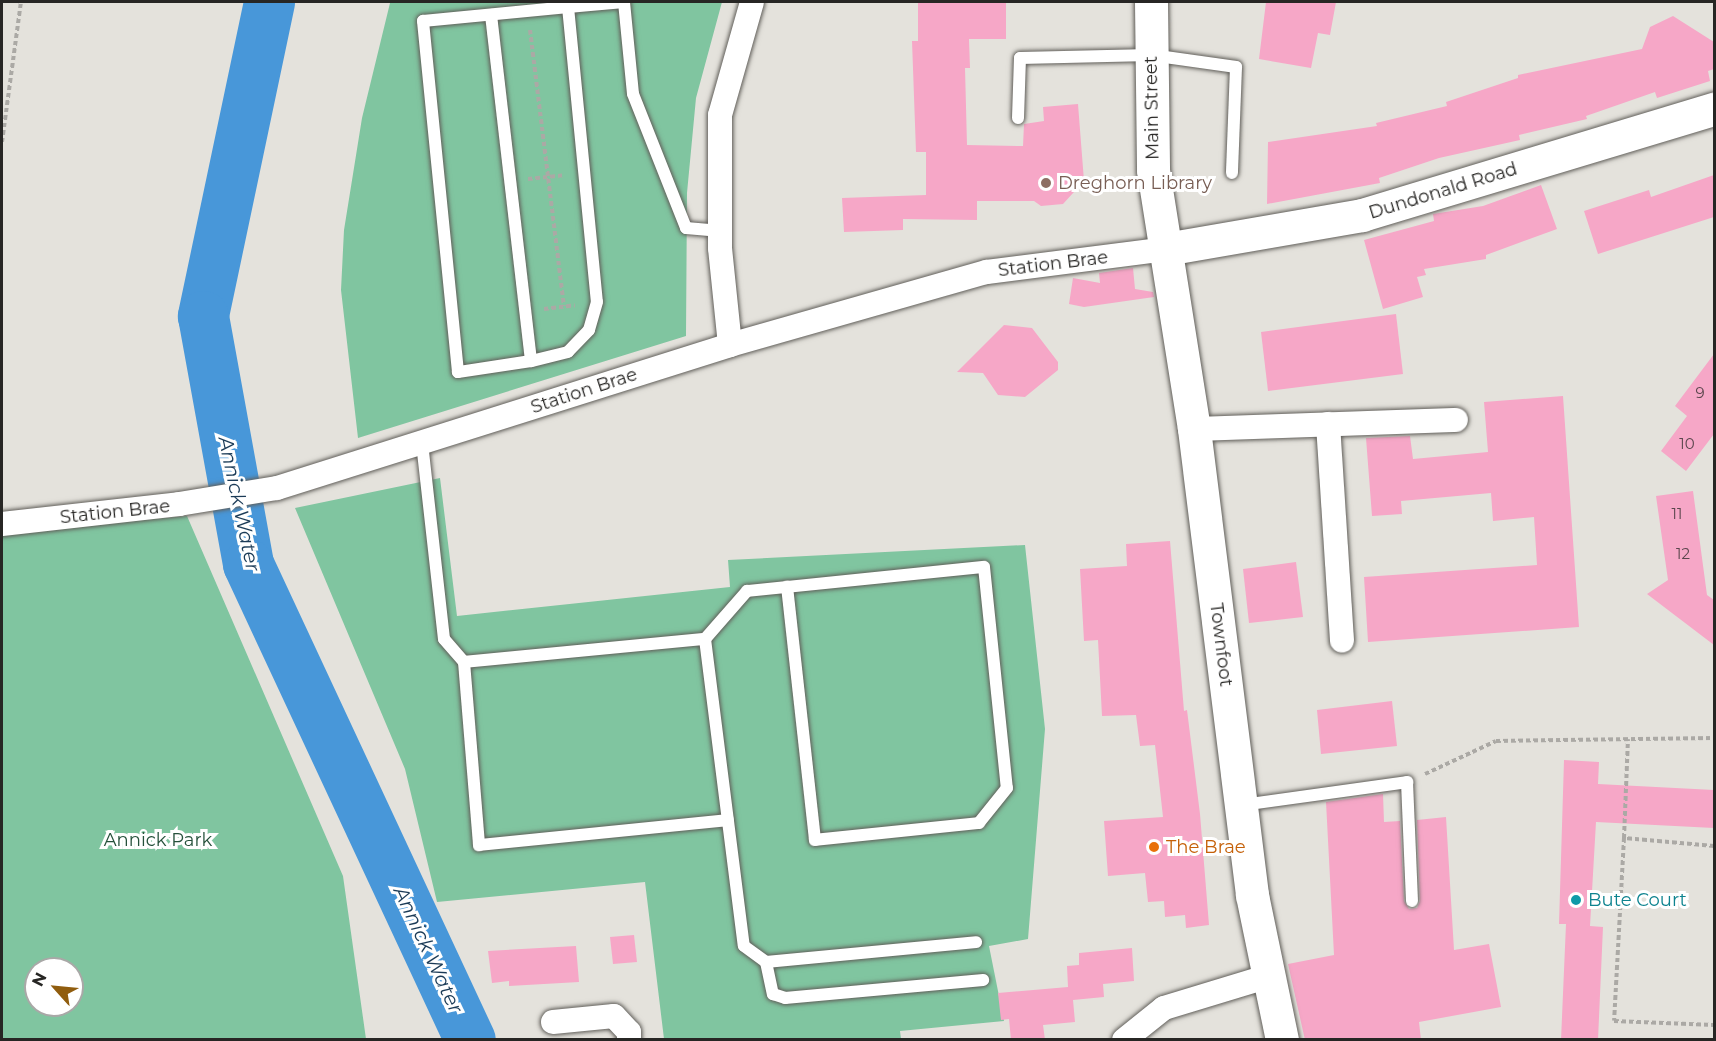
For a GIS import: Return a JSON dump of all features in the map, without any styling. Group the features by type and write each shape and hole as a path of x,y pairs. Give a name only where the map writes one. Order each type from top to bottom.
{"main road":[{"name":"Main Street","path":"1151,2 1153,170 1166,249"},
{"name":"Dundonald Road","path":"1166,249 1362,215 1714,110"},
{"name":"Townfoot","path":"1166,249 1194,429 1252,895 1282,1040"}],"street":[{"path":"730,345 721,231 720,115 752,2"},
{"name":"Station Brae","path":"2,524 179,504 277,488 730,345 987,272 1166,249"},
{"path":"1194,429 1456,420"},
{"path":"1328,424 1342,641"},
{"path":"1124,1040 1164,1008 1269,976"},
{"path":"553,1023 614,1016 629,1032 629,1040"}],"lane":[{"path":"568,7 597,302 589,330 568,352 531,362 458,372 423,21 491,15 527,11 568,7 624,2 633,94 686,228 721,231"},
{"path":"491,15 531,362"},
{"path":"1018,118 1020,58 1151,55 1236,68 1232,173"},
{"path":"422,443 444,639 464,662 479,845 728,820"},
{"path":"464,662 705,639 747,591 984,567 1007,788 979,823 815,840 787,587"},
{"path":"705,639 744,946 766,962 976,942"},
{"path":"1242,805 1407,782 1412,901"},
{"path":"766,962 773,994 785,998 983,980"}],"path":[{"path":"2,142 21,2"},
{"path":"527,11 564,306"},
{"path":"510,182 584,173"},
{"path":"525,312 597,302"},
{"path":"1407,782 1496,741 1714,738"},
{"path":"1628,740 1614,1021 1714,1025"},
{"path":"1624,838 1714,846"}],"green space":[{"path":"722,2 696,98 687,193 686,336 358,438 341,290 344,230 362,118 390,3"},
{"path":"440,478 457,616 730,587 728,560 1025,545 1045,729 1028,939 989,946 1004,1021 900,1031 901,1039 664,1039 645,882 437,902 405,769 295,508"},
{"name":"Annick Park","path":"187,516 343,876 366,1039 2,1039 2,532"}],"building":[{"path":"918,2 1006,2 1006,39 969,39 970,68 965,68 967,145 1023,146 1024,124 1044,121 1043,107 1078,104 1084,181 1063,204 1041,206 1034,201 977,201 977,220 903,219 903,230 844,232 842,198 926,195 926,152 916,152 912,41 918,41"},
{"path":"1266,2 1336,2 1330,35 1318,33 1311,68 1259,59"},
{"path":"1673,16 1714,42 1714,69 1708,71 1710,81 1657,98 1655,92 1586,116 1587,119 1519,135 1520,140 1439,158 1379,178 1380,183 1267,204 1268,142 1377,126 1376,123 1447,106 1446,102 1518,78 1518,75 1642,49 1650,27"},
{"path":"1714,175 1714,217 1598,254 1584,211 1649,190 1651,197"},
{"path":"1541,185 1557,229 1486,255 1486,259 1424,269 1426,275 1417,277 1423,297 1383,309 1364,240 1434,221 1433,214 1483,206"},
{"path":"1133,268 1135,289 1153,292 1154,297 1084,307 1069,304 1073,278 1100,283 1099,273"},
{"path":"1396,314 1403,374 1268,391 1261,332"},
{"path":"1004,325 1032,328 1058,362 1058,370 1025,397 998,395 983,373 957,372"},
{"path":"1714,354 1714,434 1686,471 1661,451 1687,416 1675,406"},
{"path":"1563,396 1579,627 1368,642 1364,577 1537,565 1534,517 1493,521 1491,493 1401,501 1402,514 1372,516 1366,438 1410,436 1413,459 1488,452 1484,402"},
{"path":"1693,491 1707,595 1714,600 1714,645 1647,594 1668,580 1656,496"},
{"path":"1170,541 1184,711 1187,710 1200,814 1209,925 1186,928 1185,915 1165,917 1164,901 1148,902 1145,873 1108,876 1104,821 1163,817 1155,745 1140,746 1136,715 1102,716 1098,640 1084,641 1080,569 1127,566 1126,544"},
{"path":"1296,562 1303,617 1249,623 1243,569"},
{"path":"1392,701 1397,746 1321,754 1317,710"},
{"path":"1564,760 1599,762 1598,784 1714,790 1714,828 1596,822 1590,926 1603,927 1598,1040 1561,1040 1566,924 1559,924"},
{"path":"1383,794 1384,822 1400,821 1404,901 1409,909 1417,908 1420,901 1417,820 1446,817 1454,950 1489,944 1501,1007 1419,1022 1421,1040 1305,1040 1288,964 1334,955 1326,802"},
{"path":"634,935 637,962 613,964 610,937"},
{"path":"576,946 579,982 509,986 509,981 492,983 488,951"},
{"path":"1132,948 1134,981 1103,984 1104,997 1073,1000 1075,1022 1043,1025 1045,1040 1011,1040 1009,1019 1001,1020 998,993 1068,987 1067,966 1079,965 1079,953"}],"waterway":[{"name":"Annick Water","path":"269,2 203,316 248,564 470,1040"}],"place":[{"name":"Dreghorn Library","path":"1046,183"},
{"name":"The Brae","path":"1154,847"},
{"name":"Bute Court","path":"1576,900"}]}
